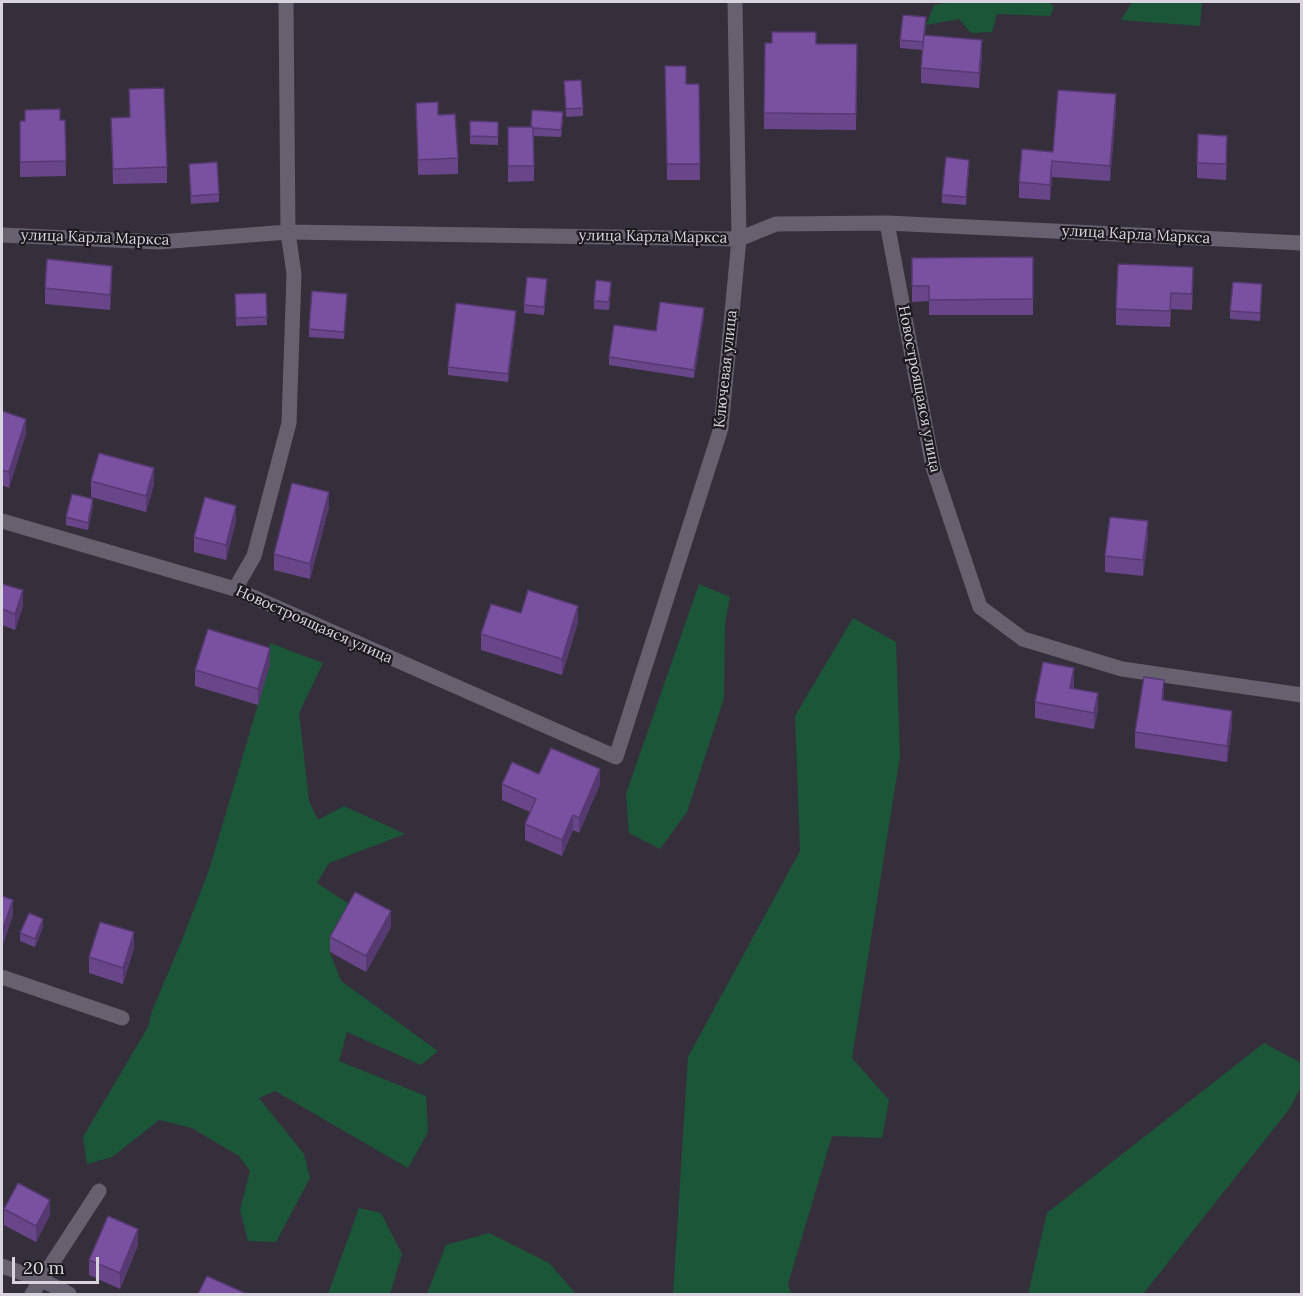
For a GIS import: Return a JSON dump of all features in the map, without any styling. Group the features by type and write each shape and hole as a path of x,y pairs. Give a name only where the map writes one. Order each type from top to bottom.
{"street":[{"path":"235,590 254,556 289,423 294,274 288,232 286,2"},
{"name":"Ключевая улица","path":"615,757 721,428 739,239 735,2"},
{"name":"улица Карла Маркса","path":"2,235 159,242 288,232 739,239 776,224 887,223 1302,243"},
{"name":"Новостроящаяся улица","path":"887,223 933,467 981,606 1023,639 1122,669 1302,695"},
{"name":"Новостроящаяся улица","path":"2,521 235,590 615,757"},
{"path":"2,977 122,1018"},
{"path":"32,1294 99,1191"},
{"path":"2,1266 42,1280 69,1294"}],"green space":[{"path":"953,2 1049,2 1054,7 1050,16 997,14 992,32 971,33 959,19 926,25 934,5"},
{"path":"1132,2 1202,2 1200,26 1121,20"},
{"path":"699,584 730,597 725,624 724,698 687,812 660,849 629,833 626,794"},
{"path":"853,618 896,642 900,756 852,1058 889,1100 882,1138 832,1136 788,1284 791,1294 673,1294 688,1057 800,851 795,716"},
{"path":"270,643 323,663 299,713 309,801 318,820 344,806 405,834 329,863 317,883 355,908 330,953 341,981 438,1051 421,1065 347,1032 339,1061 426,1096 428,1132 408,1168 275,1091 259,1098 304,1154 310,1178 276,1242 248,1241 240,1210 250,1171 239,1156 192,1128 159,1120 112,1157 87,1164 83,1137 148,1027 152,1011 209,870 270,664"},
{"path":"1264,1043 1301,1063 1301,1087 1290,1108 1143,1294 1028,1294 1047,1213"},
{"path":"359,1208 381,1213 402,1254 390,1294 328,1294"},
{"path":"489,1233 549,1263 576,1294 427,1294 446,1245"}],"building":[{"path":"903,15 926,17 923,42 900,40"},
{"path":"772,32 816,32 816,44 857,44 856,114 764,113 765,43 772,43"},
{"path":"924,35 982,40 979,73 921,68"},
{"path":"665,66 686,66 686,84 699,84 700,164 667,164"},
{"path":"581,80 583,108 566,109 564,81"},
{"path":"164,88 167,167 113,169 111,118 130,117 129,89"},
{"path":"1058,90 1116,94 1110,166 1052,161 1050,185 1019,182 1022,149 1053,152"},
{"path":"438,102 438,115 455,114 458,158 418,160 416,103"},
{"path":"60,109 60,120 65,120 66,161 20,162 20,121 25,121 25,110"},
{"path":"532,110 563,112 561,130 531,127"},
{"path":"470,121 498,122 498,137 470,136"},
{"path":"508,127 533,127 534,166 508,166"},
{"path":"1198,134 1227,136 1226,164 1197,163"},
{"path":"946,157 969,160 966,197 942,195"},
{"path":"217,162 219,194 191,196 189,164"},
{"path":"1033,257 1033,299 929,300 929,286 912,286 912,258"},
{"path":"47,259 112,266 110,295 45,288"},
{"path":"1118,264 1193,267 1192,294 1171,293 1170,311 1116,309"},
{"path":"527,277 547,279 544,307 524,305"},
{"path":"596,280 611,282 609,302 594,301"},
{"path":"1233,282 1262,284 1260,313 1230,311"},
{"path":"312,291 347,294 344,332 309,329"},
{"path":"266,293 267,317 236,318 235,294"},
{"path":"660,302 704,308 694,370 609,357 614,325 656,331"},
{"path":"456,303 516,311 508,374 448,367"},
{"path":"2,411 26,419 9,472 2,470"},
{"path":"99,453 154,468 146,496 91,481"},
{"path":"292,483 329,492 310,564 274,554"},
{"path":"72,494 93,499 88,523 66,517"},
{"path":"205,497 236,506 226,545 194,537"},
{"path":"1110,517 1148,521 1143,560 1105,556"},
{"path":"2,584 23,590 15,614 2,609"},
{"path":"528,590 578,606 562,659 481,634 491,604 521,613"},
{"path":"208,629 270,648 258,689 195,670"},
{"path":"1043,662 1074,668 1070,688 1098,693 1094,713 1035,702"},
{"path":"1144,677 1164,680 1162,700 1232,711 1227,746 1135,732"},
{"path":"551,748 600,769 579,818 573,815 562,840 525,824 536,799 502,784 512,762 539,774"},
{"path":"355,892 391,911 366,956 330,937"},
{"path":"2,896 13,900 3,928 2,928"},
{"path":"29,913 43,919 35,939 20,933"},
{"path":"100,922 134,932 123,968 89,957"},
{"path":"18,1183 50,1200 36,1226 4,1209"},
{"path":"108,1216 138,1229 120,1273 89,1260"},
{"path":"207,1276 247,1294 198,1294"}]}
